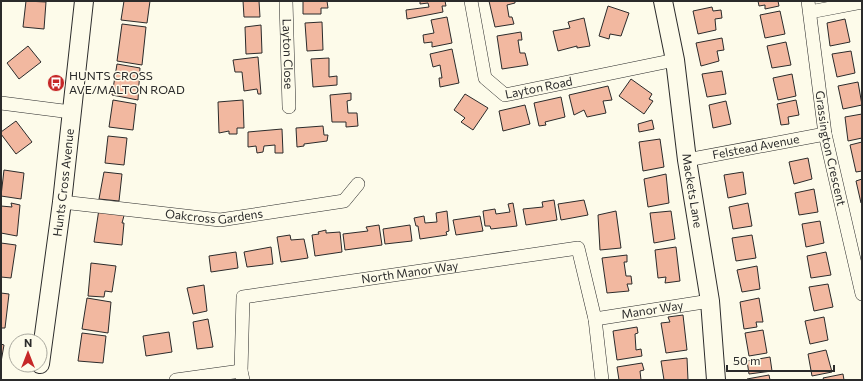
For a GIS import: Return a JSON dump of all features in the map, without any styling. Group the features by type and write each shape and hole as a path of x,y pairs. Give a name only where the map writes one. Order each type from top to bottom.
{"street":[{"name":"Hunts Cross Avenue","path":"44,333 62,202 84,1"},
{"name":"Layton Close","path":"286,1 290,107"},
{"name":"Layton Road","path":"471,1 485,78 505,95 675,60"},
{"name":"Mackets Lane","path":"663,1 675,60 687,160 710,301 716,380"},
{"path":"809,7 862,2"},
{"name":"Grassington Crescent","path":"809,7 825,134 857,245 862,294"},
{"path":"1,102 71,112"},
{"name":"Felstead Avenue","path":"687,160 825,134"},
{"name":"Oakcross Gardens","path":"62,202 220,220 344,201 358,184"},
{"name":"North Manor Way","path":"242,376 243,296 578,248 595,319"},
{"name":"Manor Way","path":"595,319 710,301"},
{"path":"595,319 602,380"},
{"path":"176,380 242,376"}],"building":[{"path":"26,1 46,2 44,29 23,27"},
{"path":"124,1 150,1 147,23 121,20"},
{"path":"243,1 259,1 260,17 244,17"},
{"path":"303,1 327,1 328,8 321,8 321,14 303,14"},
{"path":"420,1 445,1 446,6 442,6 443,12 407,19 406,10 429,7 428,3 420,4"},
{"path":"489,1 515,1 515,3 507,5 509,17 512,17 514,24 495,27"},
{"path":"758,1 778,1 779,6 765,9 765,5 759,6"},
{"path":"608,6 629,13 621,36 610,34 609,39 599,36"},
{"path":"712,7 713,11 721,10 722,18 715,19 716,30 698,34 693,11"},
{"path":"780,11 785,34 765,38 760,15"},
{"path":"447,17 452,43 432,47 432,42 424,43 423,35 434,33 431,20"},
{"path":"584,18 590,46 577,48 577,46 558,51 553,31 570,28 568,22"},
{"path":"845,19 850,42 830,46 827,23"},
{"path":"322,22 323,50 307,51 305,23"},
{"path":"122,24 146,27 142,65 117,61"},
{"path":"261,25 262,53 246,54 245,27"},
{"path":"521,32 522,40 518,40 520,53 525,53 528,65 502,69 497,36"},
{"path":"722,38 724,50 717,51 719,61 701,66 696,43"},
{"path":"786,42 791,65 772,68 767,46"},
{"path":"28,46 41,62 19,79 7,63"},
{"path":"452,49 459,83 440,87 439,78 442,78 440,65 433,67 430,54"},
{"path":"851,51 855,73 837,77 832,54"},
{"path":"258,57 261,94 258,94 257,89 244,91 242,72 235,72 233,60"},
{"path":"329,58 329,77 337,76 337,85 313,87 311,59"},
{"path":"117,64 140,68 138,100 112,95"},
{"path":"722,71 726,94 707,97 702,74"},
{"path":"792,74 796,96 778,100 773,78"},
{"path":"631,79 652,94 649,99 653,101 644,114 619,96"},
{"path":"858,82 862,105 843,109 838,86"},
{"path":"608,86 612,100 603,101 606,113 587,117 584,110 574,115 569,95"},
{"path":"351,93 351,100 347,101 348,113 357,113 358,126 346,127 346,122 332,122 330,95"},
{"path":"465,94 488,108 473,130 461,122 465,118 454,110"},
{"path":"561,97 565,117 545,122 546,125 539,126 534,103"},
{"path":"113,100 136,104 133,130 109,127"},
{"path":"243,100 244,128 237,128 237,134 229,134 229,131 219,133 218,102"},
{"path":"796,100 799,115 788,117 789,124 781,125 777,104"},
{"path":"726,101 731,124 713,128 709,105"},
{"path":"525,105 530,124 503,131 499,111"},
{"path":"862,114 862,138 848,141 845,117"},
{"path":"652,120 654,129 639,132 638,124"},
{"path":"16,121 32,142 16,154 1,132"},
{"path":"323,126 324,135 328,135 327,141 304,144 304,146 297,147 296,128"},
{"path":"282,129 283,153 275,153 275,145 264,146 263,152 257,153 256,146 248,147 248,132"},
{"path":"108,136 127,138 124,165 105,163"},
{"path":"660,139 664,167 643,171 639,142"},
{"path":"862,142 862,171 856,172 850,145"},
{"path":"808,158 812,179 794,184 789,162"},
{"path":"4,170 24,173 21,199 1,196"},
{"path":"104,172 122,174 119,201 99,199"},
{"path":"743,172 746,194 728,198 724,175"},
{"path":"666,174 669,203 648,207 644,179"},
{"path":"862,179 862,203 861,203 856,181"},
{"path":"814,189 818,212 799,215 795,193"},
{"path":"554,200 557,220 526,225 523,209 543,207 542,202"},
{"path":"584,200 588,215 561,220 558,204"},
{"path":"11,203 20,205 17,236 1,233 1,206 12,207"},
{"path":"513,203 517,226 491,229 490,226 485,226 483,211 495,209 496,214 510,212 508,204"},
{"path":"748,203 752,226 733,229 729,207"},
{"path":"99,209 125,212 122,223 124,223 122,245 94,242"},
{"path":"447,211 449,231 446,232 447,235 420,239 418,226 416,226 414,218 424,216 425,223 437,222 436,213"},
{"path":"616,211 621,248 600,250 598,215"},
{"path":"671,211 675,239 654,243 650,213"},
{"path":"480,216 483,231 456,235 453,220"},
{"path":"820,221 824,243 806,247 802,224"},
{"path":"379,225 382,245 345,250 343,234 368,231 366,227"},
{"path":"410,225 412,241 385,244 383,229"},
{"path":"326,230 326,233 340,232 342,252 315,256 312,235 319,234 318,232"},
{"path":"290,235 291,240 304,239 308,258 281,262 277,237"},
{"path":"752,235 756,258 736,261 732,238"},
{"path":"1,243 16,245 11,278 1,277"},
{"path":"271,247 273,264 247,267 244,252"},
{"path":"676,247 680,281 665,283 666,277 658,278 655,250"},
{"path":"236,252 238,268 211,272 209,256"},
{"path":"826,252 831,275 811,278 807,256"},
{"path":"627,255 627,262 624,262 626,276 631,276 632,284 627,284 629,291 607,293 602,258"},
{"path":"91,263 116,266 112,292 105,291 104,297 88,296"},
{"path":"757,266 760,289 742,292 737,270"},
{"path":"828,284 833,307 814,311 809,287"},
{"path":"204,285 207,311 193,314 187,288"},
{"path":"1,293 9,294 5,328 1,328"},
{"path":"87,298 111,302 108,333 82,329"},
{"path":"759,298 763,322 756,322 757,327 744,329 740,302"},
{"path":"683,315 687,350 666,353 661,323 670,322 668,317"},
{"path":"824,317 828,340 810,344 805,321"},
{"path":"208,319 213,347 197,349 193,322"},
{"path":"637,327 638,333 635,334 636,350 641,349 642,356 617,360 613,331"},
{"path":"763,330 767,353 749,356 745,333"},
{"path":"169,332 172,352 146,356 143,336"},
{"path":"82,333 106,336 103,363 78,361"},
{"path":"1,344 4,345 1,362"},
{"path":"826,350 832,372 812,376 808,354"},
{"path":"770,357 772,371 749,374 747,361"},
{"path":"687,358 688,380 664,380 661,361"},
{"path":"642,363 644,370 640,371 641,380 619,380 617,367"},
{"path":"843,374 844,380 824,380 823,378"},
{"path":"769,375 770,380 747,380 747,379"}],"place":[{"name":"HUNTS CROSS AVE/MALTON ROAD","path":"56,83"}]}
